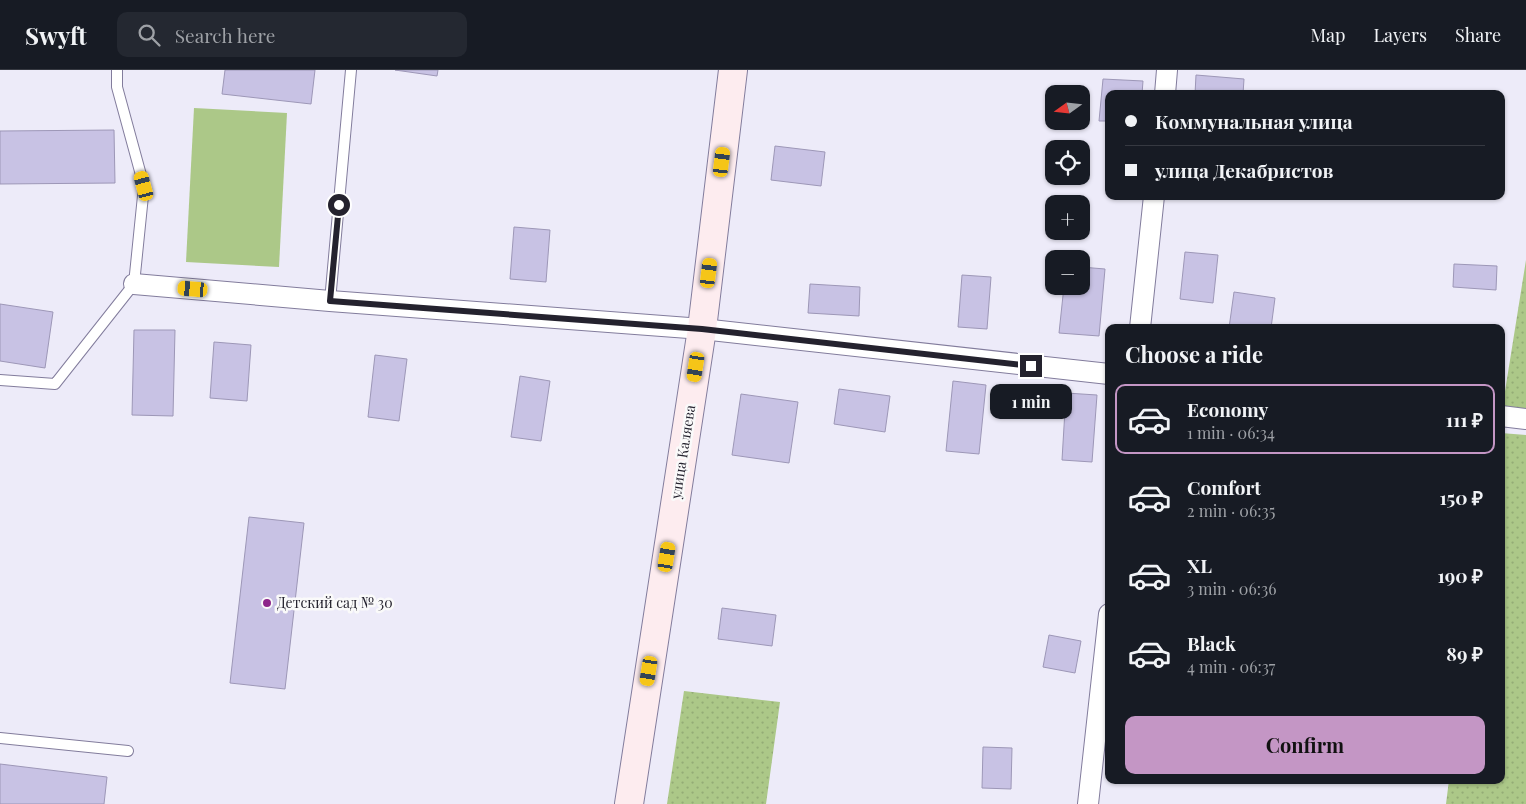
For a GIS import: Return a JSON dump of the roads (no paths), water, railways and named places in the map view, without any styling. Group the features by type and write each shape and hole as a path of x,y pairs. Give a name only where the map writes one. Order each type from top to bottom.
{"street":[{"name":"улица Каляева","path":"629,804 702,329 733,70"},
{"path":"1165,90 1167,70"},
{"path":"1140,324 1154,200"},
{"path":"134,284 702,329 1105,374"},
{"path":"1505,416 1526,419"},
{"path":"1088,804 1105,650"}],"lane":[{"path":"0,380 54,384 134,284 144,186 117,87 117,70"},
{"path":"330,301 351,70"},
{"path":"0,738 128,751"}],"place":[{"name":"Детский сад № 30","path":"267,603"}]}
